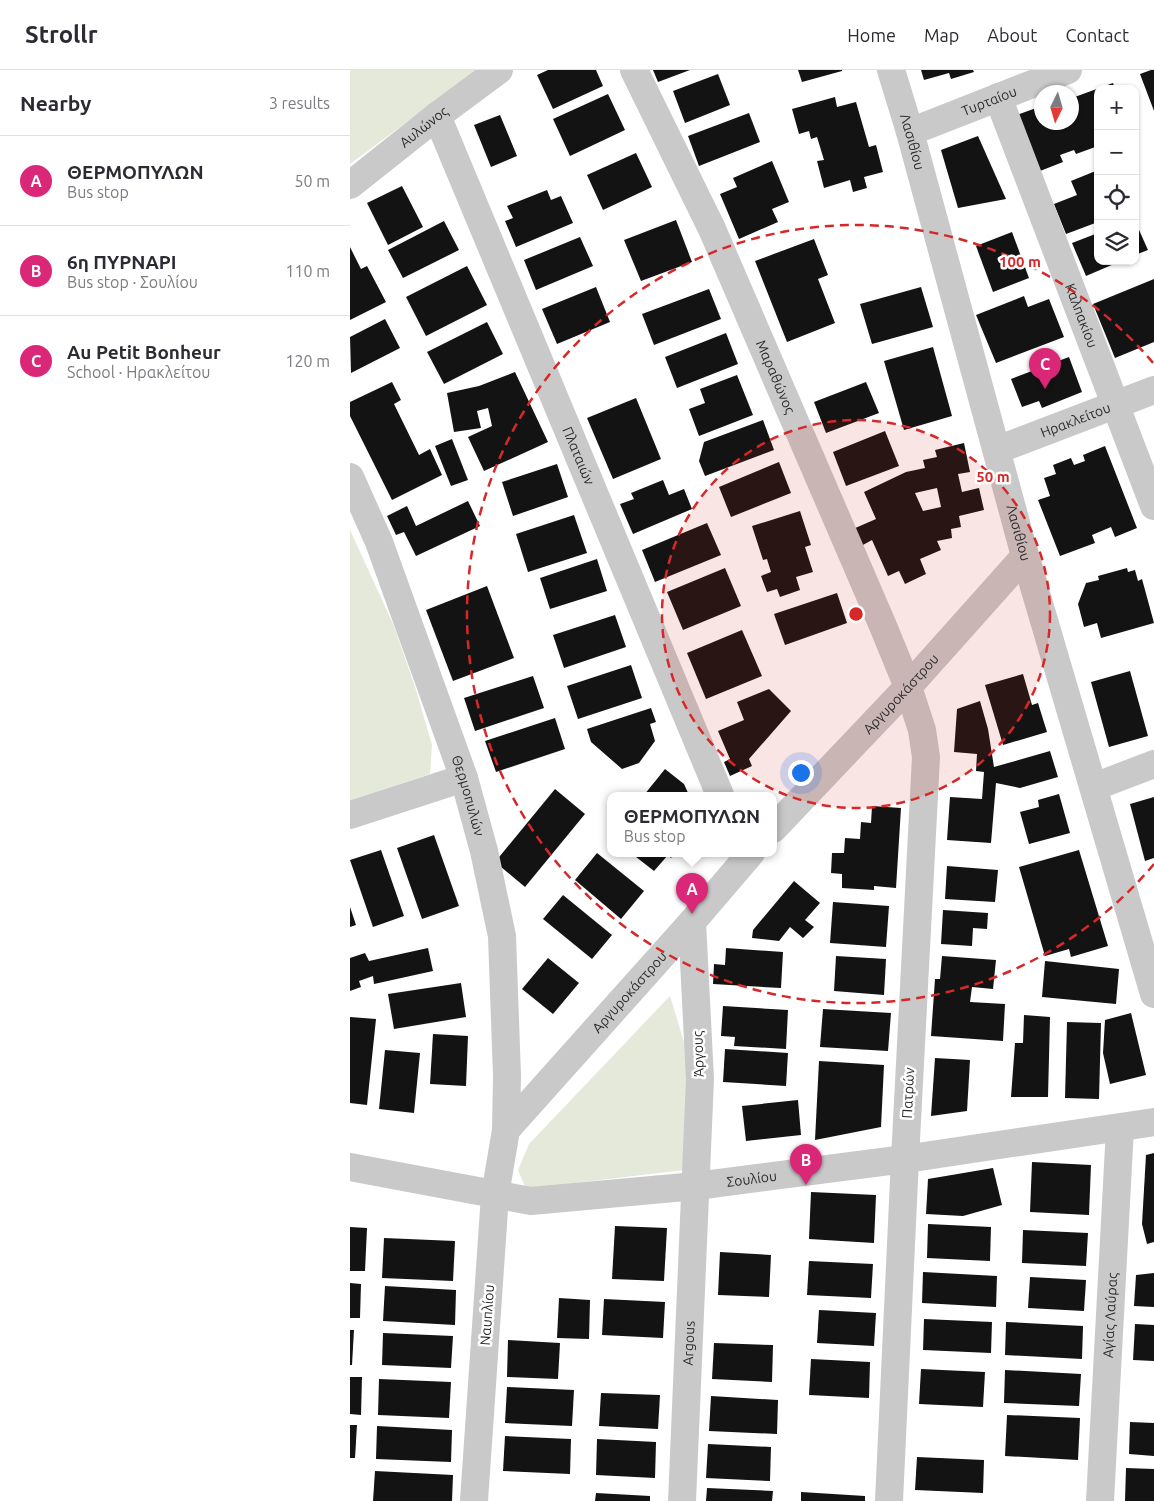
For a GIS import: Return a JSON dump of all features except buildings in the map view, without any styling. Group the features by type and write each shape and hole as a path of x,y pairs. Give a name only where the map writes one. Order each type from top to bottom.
{"street":[{"name":"Αυλώνος","path":"350,185 499,70"},
{"name":"Μαραθώνος","path":"634,70 712,230 908,687"},
{"name":"Λασιθίου","path":"891,70 910,132 1025,556 1154,994"},
{"name":"Τυρταίου","path":"910,132 1068,70"},
{"name":"Καλπακίου","path":"998,97 1154,506"},
{"name":"Πλαταιών","path":"437,116 719,792"},
{"name":"Ηρακλείτου","path":"996,450 1154,390"},
{"name":"Θερμοπυλών","path":"350,477 379,542 464,778 484,851 502,936 507,1076 506,1130"},
{"name":"Αργυροκάστρου","path":"777,825 908,687 1025,556"},
{"name":"Πατρών","path":"889,1501 926,756 922,730 908,687"},
{"path":"1094,787 1154,764"},
{"path":"350,815 464,778"},
{"name":"Αργυροκάστρου","path":"506,1130 692,922 745,857"},
{"name":"Άργους","path":"692,922 700,1079 696,1186"},
{"name":"Σουλίου","path":"350,1167 531,1201 696,1186 905,1159 1154,1122"},
{"name":"Αγίας Λαύρας","path":"1100,1501 1120,1128"},
{"name":"Ναυπλίου","path":"474,1501 495,1195 506,1130"},
{"name":"Argous","path":"682,1501 696,1186"}],"shaded area":[{"path":"350,70 477,70 350,164"},
{"path":"350,530 394,626 432,745 430,774 350,800"},
{"path":"670,996 695,1079 692,1169 526,1189 518,1170 529,1144"}],"place":[{"name":"Au Petit Bonheur","path":"1045,389"},
{"name":"ΘΕΡΜΟΠΥΛΩΝ","path":"692,914"},
{"name":"6η ΠΥΡΝΑΡΙ","path":"806,1185"}]}
